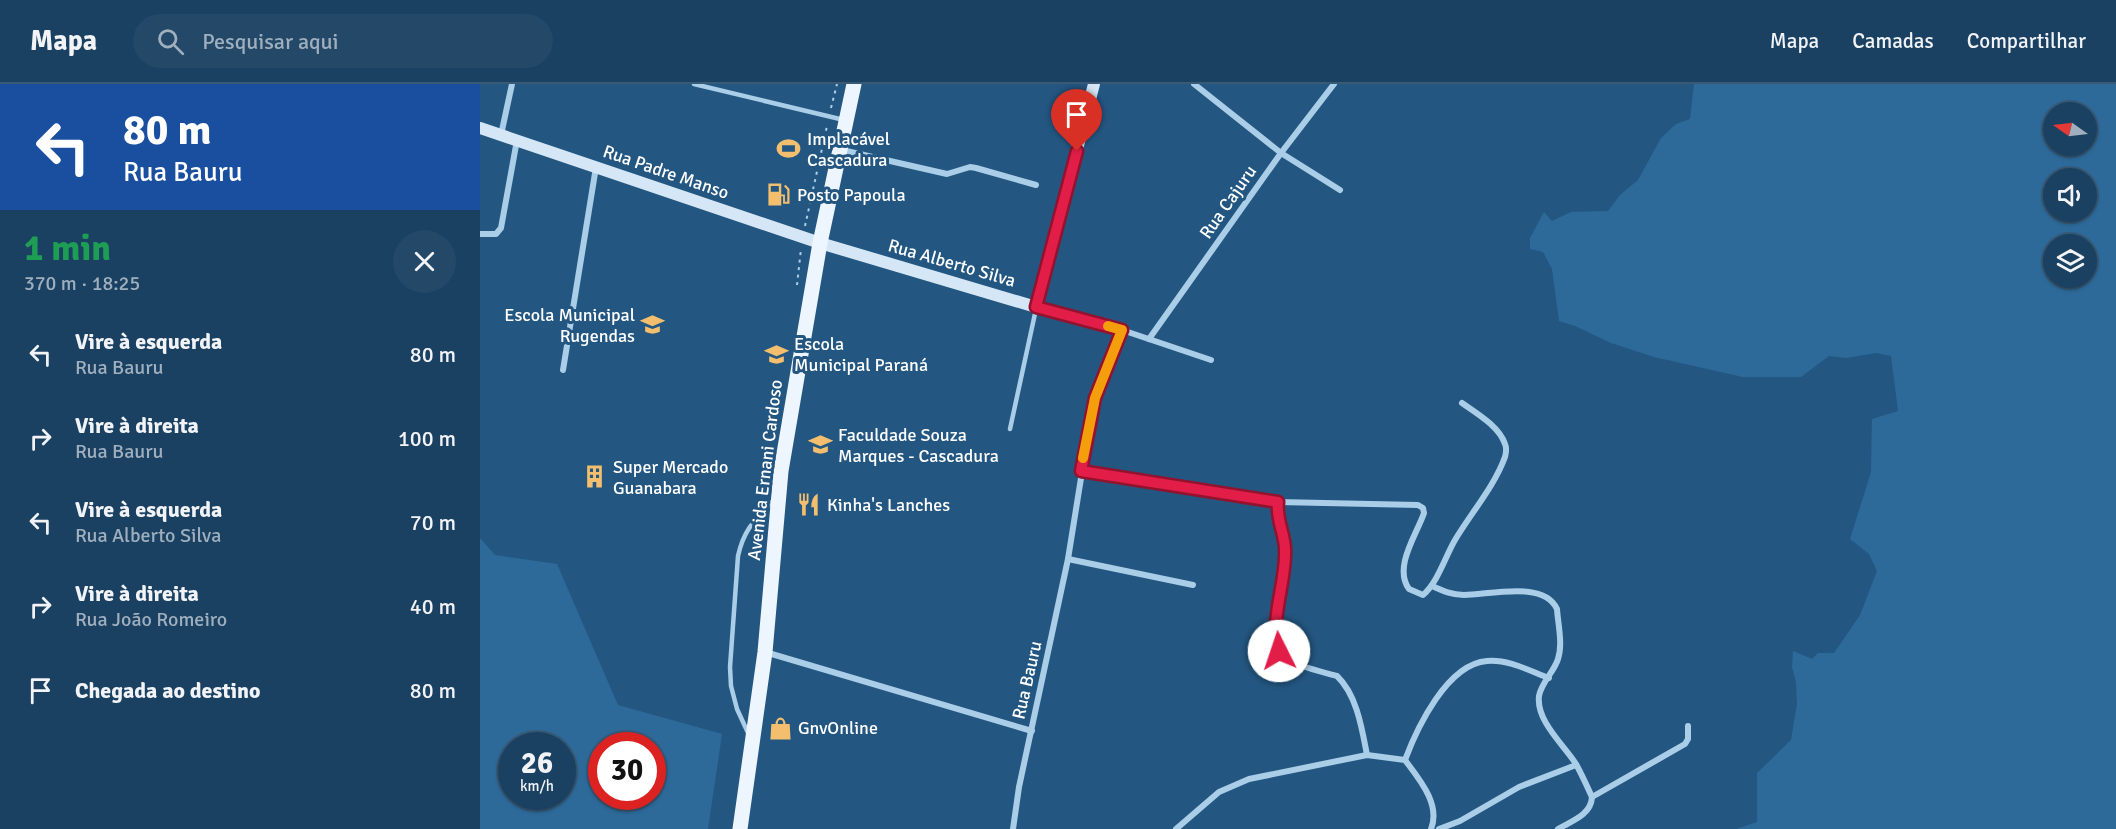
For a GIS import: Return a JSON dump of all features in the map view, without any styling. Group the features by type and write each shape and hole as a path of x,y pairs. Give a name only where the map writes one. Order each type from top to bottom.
{"main road":[{"name":"Avenida Ernani Cardoso","path":"740,829 765,652 781,471 820,243 855,84"}],"street":[{"path":"501,135 512,84"},
{"path":"1036,307 1094,84"},
{"path":"1194,84 1281,153 1340,190"},
{"name":"Rua Cajuru","path":"1149,339 1281,153 1334,84"},
{"name":"Rua Padre Manso","path":"480,128 820,243"},
{"path":"480,234 496,234 501,228 517,140"},
{"path":"840,149 947,174 970,167 976,168 1036,185"},
{"path":"563,370 596,167"},
{"name":"Rua Alberto Silva","path":"820,243 1122,330 1211,360"},
{"name":"Rua Bauru","path":"765,652 1032,731 1068,560 1081,471 1095,398 1122,330"},
{"path":"1081,471 1278,502 1418,505 1423,508 1424,513 1404,564 1408,589 1420,595 1425,594 1432,586 1455,539 1494,478 1506,454 1506,445 1502,437 1492,426 1462,403"},
{"path":"1278,502 1277,517 1285,550 1276,643 1279,651 1288,660 1340,678 1358,716 1367,755"},
{"path":"1068,560 1193,585"},
{"path":"1432,586 1455,594 1530,591 1550,599 1557,609 1560,647 1558,659 1539,696 1542,714 1576,765 1592,797 1592,806 1587,812 1558,829"},
{"path":"1405,760 1413,739 1434,702 1451,680 1466,669 1484,661 1493,661 1518,666 1548,678"},
{"path":"1592,797 1685,744 1688,739 1688,726"},
{"path":"1013,829 1017,796 1032,731"},
{"path":"1176,829 1219,792 1233,785 1249,779 1367,755 1405,760 1430,798 1434,814 1431,829"},
{"path":"1439,829 1460,821 1519,787 1576,765"}],"lane":[{"path":"694,84 846,120"},
{"path":"1010,429 1036,307"},
{"path":"753,746 737,709 730,667 738,556 748,527 779,495"}],"shaded area":[{"path":"1694,84 2116,84 2116,829 1736,829 1757,822 1757,773 1791,740 1797,704 1796,682 1792,667 1793,651 1812,659 1818,653 1834,653 1860,615 1877,571 1869,554 1850,539 1871,472 1872,419 1898,411 1891,356 1876,353 1846,358 1829,356 1801,377 1743,377 1654,357 1611,343 1559,321 1552,269 1543,252 1530,249 1530,238 1544,212 1552,221 1571,212 1608,211 1620,195 1638,180 1661,138 1676,124 1690,119"},
{"path":"480,538 495,555 557,564 618,705 722,734 708,829 480,829"}],"slow traffic":[{"path":"1083,458 1095,398 1122,330 1108,326"}],"place":[{"name":"Implacável Cascadura","path":"789,149"},
{"name":"Posto Papoula","path":"779,195"},
{"name":"Escola Municipal Rugendas","path":"653,325"},
{"name":"Escola Municipal Paraná","path":"776,354"},
{"name":"Faculdade Souza Marques - Cascadura","path":"820,445"},
{"name":"Super Mercado Guanabara","path":"595,477"},
{"name":"Kinha's Lanches","path":"809,505"},
{"name":"GnvOnline","path":"780,728"}],"route":[{"path":"1077,151 1036,307 1122,330 1095,398 1081,471 1278,502 1277,517 1285,550 1277,623 1276,643 1279,651"}]}
